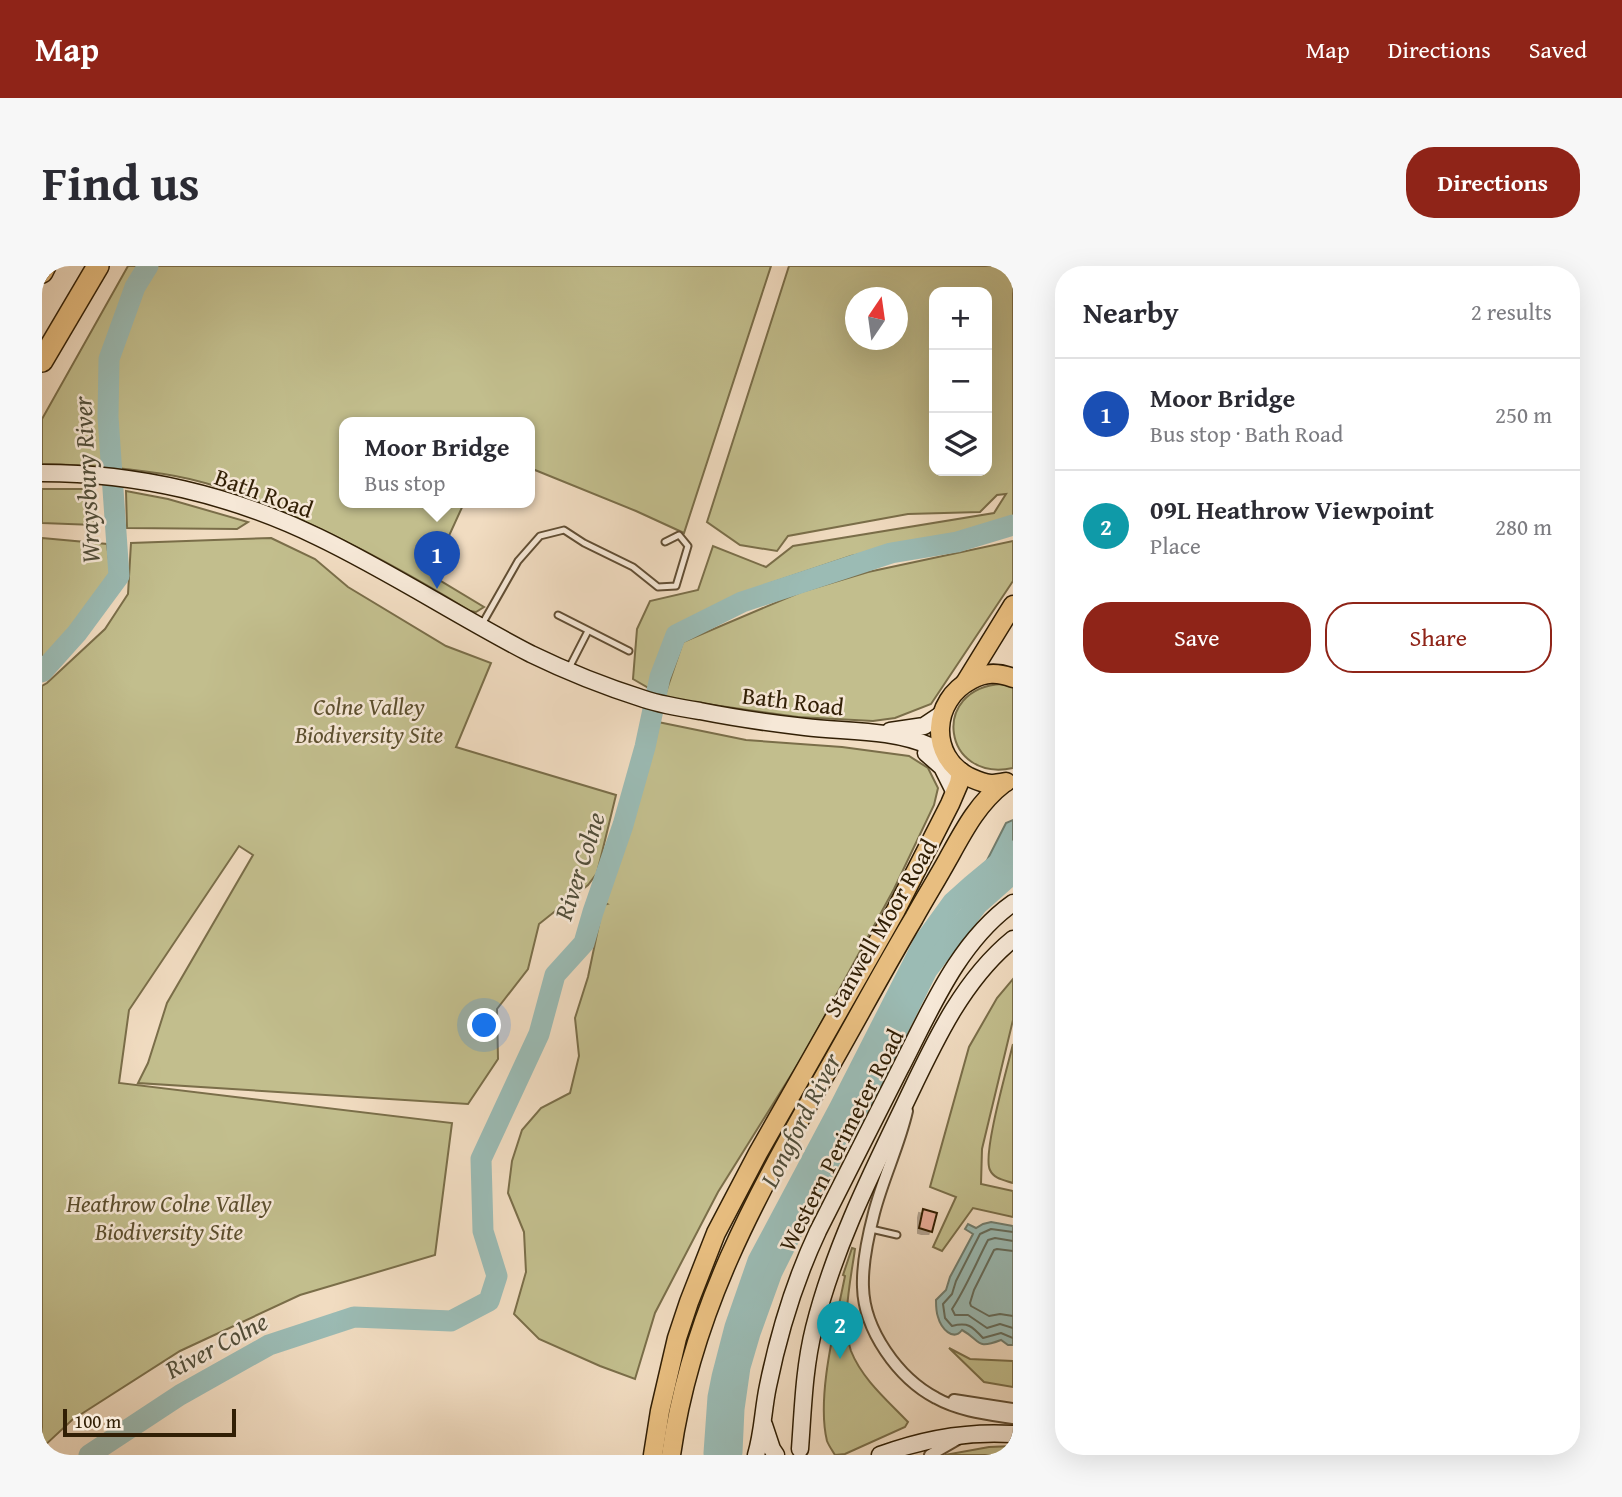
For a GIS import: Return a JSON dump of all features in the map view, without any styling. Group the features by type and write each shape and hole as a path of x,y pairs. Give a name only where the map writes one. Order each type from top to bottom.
{"highway":[{"path":"42,272 45,266"},
{"path":"42,361 98,266"}],"main road":[{"path":"1009,782 979,782 961,772 947,757 941,741 940,727 947,700 965,683 1013,605"},
{"path":"965,683 992,673 1013,678"},
{"name":"Stanwell Moor Road","path":"653,1455 666,1381 677,1338 716,1233 758,1153 896,911 955,793 961,772"},
{"name":"Stanwell Moor Road","path":"671,1455 681,1402 699,1334 725,1265 754,1203 969,822 990,794 1009,782"}],"street":[{"name":"Bath Road","path":"42,473 75,473 155,483 185,489 266,514 368,562 533,655 643,699 752,721 901,737 932,746 947,757"},
{"name":"Bath Road","path":"877,733 924,726 942,714"},
{"path":"901,737 942,767 955,793"},
{"name":"Western Perimeter Road","path":"756,1455 784,1319 818,1231 957,964 990,922 1013,903"},
{"name":"Western Perimeter Road","path":"800,1449 804,1382 813,1332 827,1282 851,1217 930,1052 961,997 989,961 1012,939"},
{"path":"912,1088 904,1125 874,1212 865,1253 863,1289 867,1310 874,1330 892,1360 918,1387 937,1399 981,1413 1013,1418"},
{"path":"937,1399 1013,1409"},
{"name":"Western Perimeter Road","path":"764,1423 776,1455"},
{"path":"880,1455 917,1442 964,1435 1013,1434"},
{"path":"930,1455 964,1435"}],"lane":[{"path":"481,626 518,561 540,536 564,530 584,543 634,567 658,587 676,586 688,546 679,535 665,542"},
{"path":"558,615 629,651"},
{"path":"568,670 588,631"},
{"path":"871,1229 897,1235"}],"green space":[{"path":"128,266 771,266 684,533 535,470 535,417 339,417 339,508 462,508 431,575 484,607 476,612 326,532 225,489 192,479 142,471 42,464 42,419"},
{"path":"789,266 1013,266 1013,521 851,556 771,583 669,630 652,690 633,679 637,629 650,601 698,590 713,546 766,567 793,546 994,513 1006,494 997,495 980,512 908,514 788,536 777,551 740,545 707,522"},
{"path":"42,489 92,489 94,525 42,523"},
{"path":"126,491 168,499 248,522 237,529 127,528"},
{"path":"42,538 107,544 111,575 81,622 42,664"},
{"path":"271,538 315,559 348,587 446,646 491,663 456,747 616,795 597,873 588,885 539,924 528,969 497,1009 498,1059 468,1104 138,1083 148,1063 167,1003 253,855 239,846 129,1010 119,1083 452,1123 435,1255 300,1295 180,1351 72,1420 42,1448 42,686 105,629 128,594 131,543"},
{"path":"1013,541 1013,581 931,704 895,718 873,721 798,717 664,698 683,642 801,592 868,572"},
{"path":"1002,684 1013,687 1013,768 989,769 971,762 960,749 954,733 955,716 963,701 979,689"},
{"path":"658,722 746,740 842,747 909,756 928,768 938,788 934,805 894,889 803,1056 718,1192 655,1313 635,1379 539,1339 514,1314 526,1272 524,1232 508,1193 512,1161 522,1130 541,1108 570,1093 579,1056 575,1018 588,977 603,905 607,904 603,902 631,828"},
{"path":"1013,979 1013,1020 982,1149 981,1184 1013,1191 1013,1217 973,1208 942,1251 933,1247 956,1197 930,1187 969,1047 997,998"},
{"path":"1013,1044 1013,1183 994,1175 988,1161 992,1129"},
{"path":"852,1248 855,1249 847,1314 851,1351 869,1380 908,1422 905,1427 845,1454 835,1455 827,1441 824,1423 825,1381 845,1276 843,1275"},
{"path":"949,1348 970,1359 1013,1361 1013,1387 984,1382"},
{"path":"1013,1446 1013,1455 945,1455 989,1447"}],"water":[{"path":"1013,820 1013,866 989,881 981,872 1006,823"},
{"path":"991,1222 1013,1226 1013,1345 1001,1340 979,1343 962,1330 955,1335 951,1334 942,1325 937,1313 936,1300 946,1290 973,1234 965,1229 968,1224 976,1228"}],"building":[{"path":"923,1209 937,1213 932,1232 919,1228"}],"waterway":[{"name":"Wraysbury River","path":"42,672 77,633 119,576 108,417 109,359 135,287 148,266"},
{"name":"River Colne","path":"89,1455 180,1395 269,1345 354,1317 451,1321 489,1301 497,1276 483,1231 481,1159 539,1034 555,975 584,943 623,825 645,747 660,677 676,635 742,602 891,553 957,542 1013,525"},
{"name":"Longford River","path":"714,1453 722,1377 735,1327 758,1261 924,942 953,902 1013,851"},
{"path":"732,1452 740,1367 772,1272 809,1197 856,1114 927,970 977,905 1013,873"}],"place":[{"name":"Moor Bridge","path":"437,589"},
{"name":"09L Heathrow Viewpoint","path":"840,1359"}],"park label":[{"name":"Colne Valley Biodiversity Site","path":"369,720"},
{"name":"Heathrow Colne Valley Biodiversity Site","path":"169,1217"}]}
